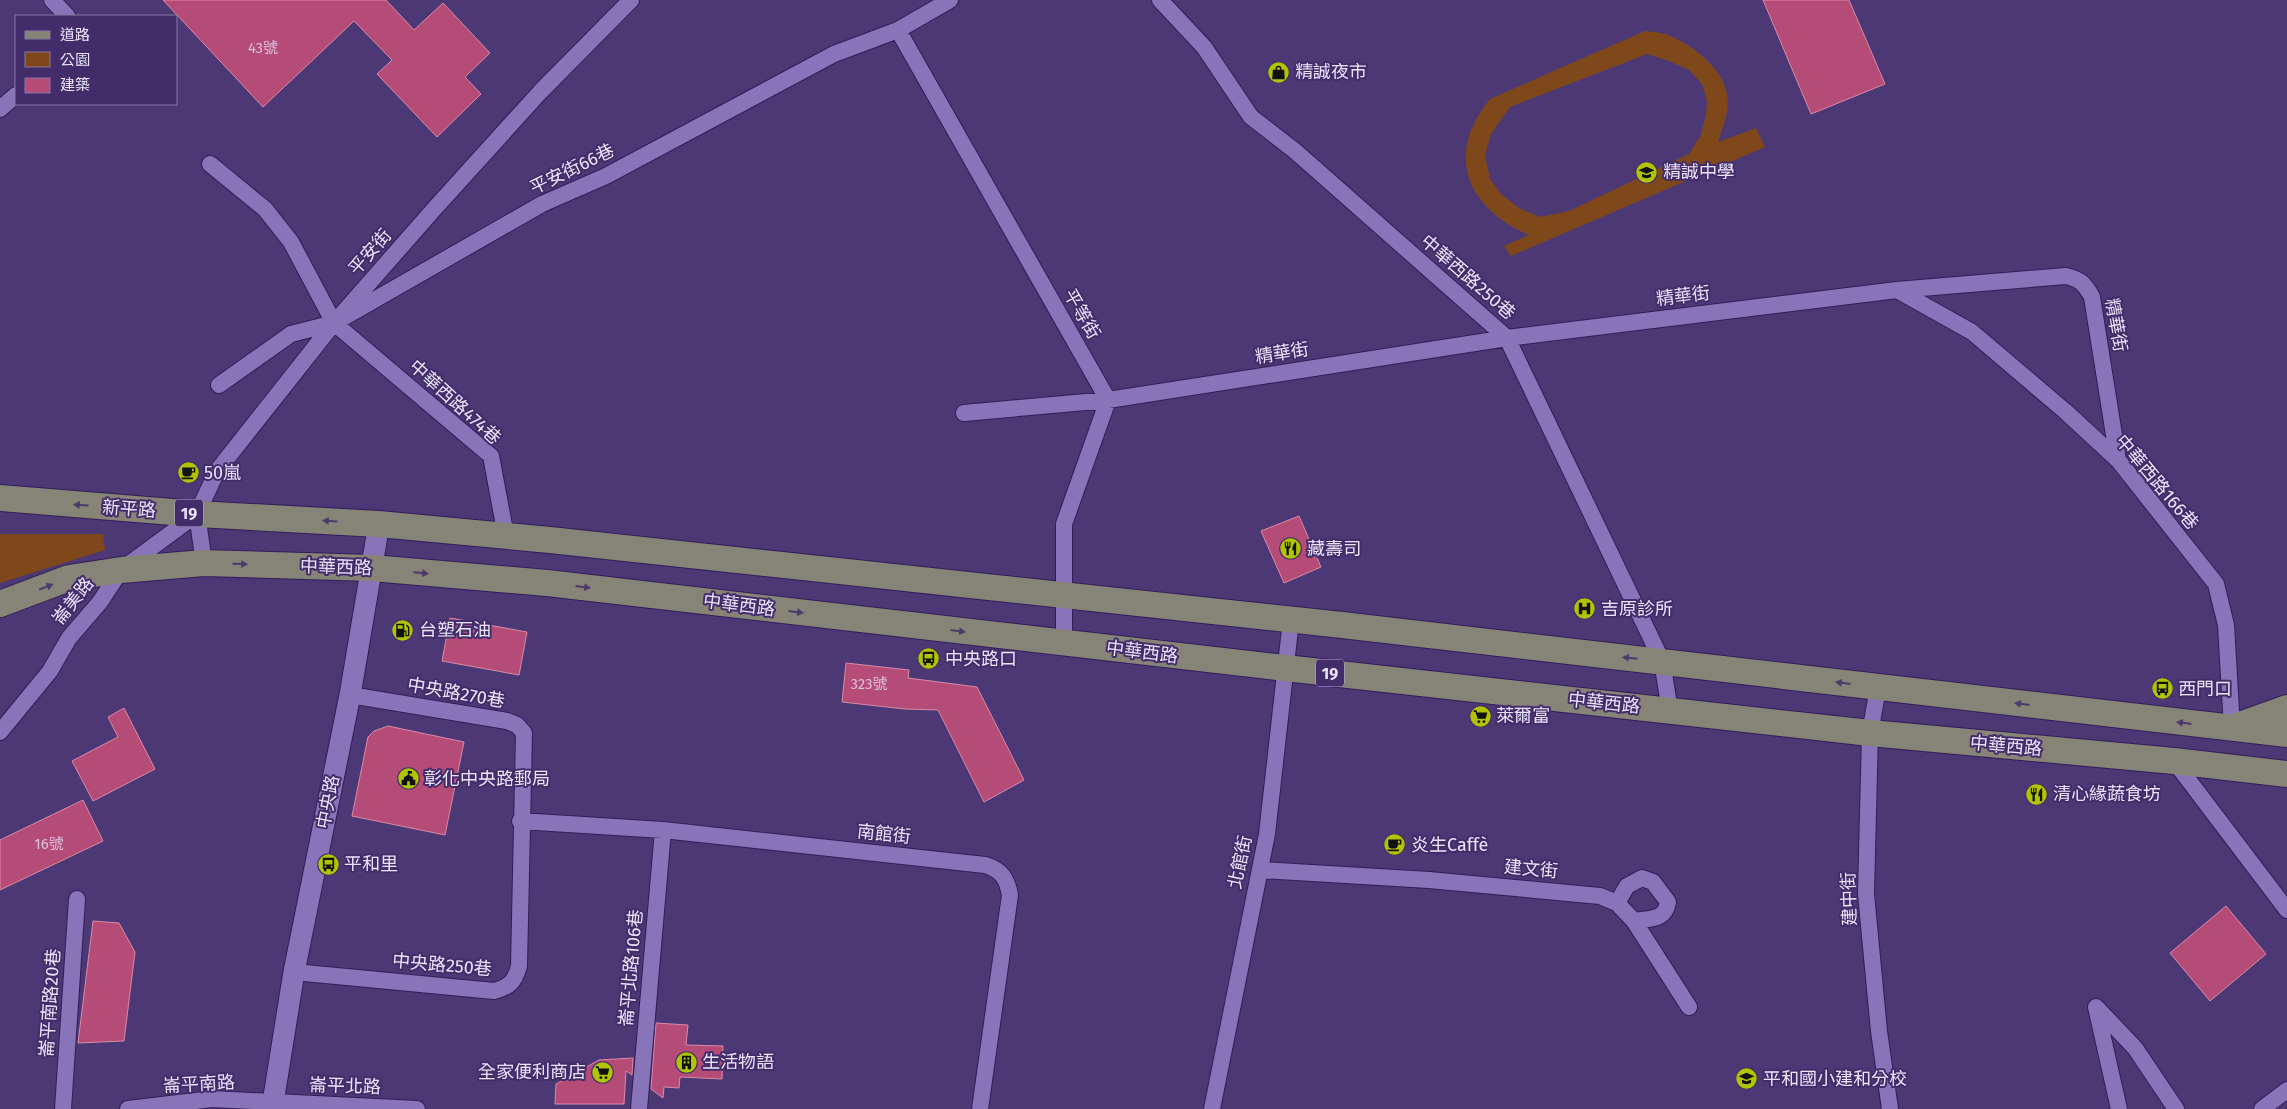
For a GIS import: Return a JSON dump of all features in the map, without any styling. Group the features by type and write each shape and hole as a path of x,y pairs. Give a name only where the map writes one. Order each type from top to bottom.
{"main road":[{"name":"新平路","path":"0,498 197,514 379,524"},
{"name":"19","path":"379,524 1064,594 2287,734"},
{"name":"中華西路","path":"0,604 69,578 121,570 204,563 372,568 548,583 1870,733 2174,761 2287,774"},
{"path":"2232,728 2287,708"}],"street":[{"path":"52,0 66,15"},
{"name":"平安街","path":"197,514 217,471 334,323 541,91 631,0"},
{"name":"平安街66巷","path":"219,385 291,334 334,323 542,204 606,176 834,54 898,30 950,0"},
{"name":"中華西路250巷","path":"1160,0 1204,47 1251,117 1295,151 1507,338 1662,662 1670,710"},
{"name":"平等街","path":"898,30 1108,400"},
{"path":"0,109 15,96"},
{"path":"210,164 265,209 291,242 334,323"},
{"name":"精華街","path":"964,413 1108,400 1507,338 1897,290 2056,276 2078,279 2086,286 2094,305 2118,460"},
{"name":"中華西路166巷","path":"1897,290 1972,332 2033,383 2118,460 2216,584 2226,625 2232,728"},
{"name":"中華西路474巷","path":"334,323 491,456 506,536"},
{"path":"1064,642 1064,524 1108,400"},
{"path":"197,514 204,563"},
{"name":"崙美路","path":"0,732 50,671 69,638 100,602 121,570 197,514"},
{"name":"中央路","path":"272,1106 294,972 350,695 379,524"},
{"name":"北館街","path":"1212,1109 1267,834 1291,620"},
{"name":"建中街","path":"1878,688 1870,733 1866,894 1879,1031 1890,1109"},
{"name":"中央路270巷","path":"350,695 507,721 517,725 524,733 520,821"},
{"path":"2174,761 2287,910"},
{"name":"南館街","path":"520,821 662,830 985,865 996,868 1007,880 1010,895 980,1109"},
{"name":"中央路250巷","path":"294,972 494,991 506,988 515,979 519,966 520,821"},
{"name":"崙平北路106巷","path":"639,1109 662,830"},
{"name":"建文街","path":"1260,870 1448,881 1600,896 1617,902"},
{"path":"1634,921 1660,917 1666,910 1668,902 1653,882 1642,878 1627,886 1617,902 1634,921 1689,1007"},
{"name":"崙平南路20巷","path":"63,1109 77,899"},
{"path":"2119,1109 2096,1007 2135,1048 2176,1109"},
{"path":"2262,1109 2287,1090"},
{"name":"崙平南路","path":"128,1109 212,1099 272,1106"},
{"name":"崙平北路","path":"272,1106 417,1109"}],"green space":[{"path":"1645,31 1659,33 1678,39 1698,52 1722,79 1726,90 1728,107 1718,142 1756,128 1765,147 1511,256 1504,246 1529,235 1508,224 1490,210 1477,195 1469,178 1466,160 1468,140 1476,120 1490,99","holes":["1647,54 1689,70 1702,84 1707,101 1701,135 1689,154 1569,211 1540,217 1519,208 1501,194 1490,179 1485,156 1491,134 1510,107"]},
{"path":"0,534 103,534 105,550 0,583"}],"building":[{"path":"163,0 386,0 414,30 443,3 490,53 465,77 481,94 437,137 377,74 392,60 354,21 263,107"},
{"path":"1763,0 1849,0 1885,84 1811,114"},
{"name":"藏壽司","path":"1299,516 1321,567 1284,583 1261,531"},
{"path":"450,618 527,632 519,675 442,661"},
{"path":"846,663 909,670 908,678 977,687 1024,780 984,802 938,710 905,709 842,702"},
{"path":"124,708 155,769 93,801 72,761 118,737 108,717"},
{"name":"彰化中央路郵局","path":"388,726 464,742 445,835 352,816 368,737 374,731"},
{"path":"83,800 103,841 0,890 0,840"},
{"path":"2226,906 2266,954 2210,1001 2170,953"},
{"path":"93,921 119,923 135,952 124,1041 78,1043"},
{"name":"生活物語","path":"656,1023 688,1025 686,1045 723,1046 722,1079 680,1077 679,1088 664,1087 663,1098 651,1089"},
{"name":"全家便利商店","path":"633,1058 632,1075 626,1071 624,1104 555,1104 556,1084 599,1060"}],"place":[{"name":"精誠夜市","path":"1279,72"},
{"name":"精誠中學","path":"1647,172"},
{"name":"50嵐","path":"188,473"},
{"name":"藏壽司","path":"1291,549"},
{"name":"吉原診所","path":"1585,609"},
{"name":"台塑石油","path":"403,630"},
{"name":"中央路口","path":"929,659"},
{"name":"西門口","path":"2162,689"},
{"name":"萊爾富","path":"1480,716"},
{"name":"彰化中央路郵局","path":"408,779"},
{"name":"清心緣蔬食坊","path":"2037,794"},
{"name":"炎生Caffè","path":"1395,845"},
{"name":"平和里","path":"328,864"},
{"name":"生活物語","path":"686,1062"},
{"name":"全家便利商店","path":"602,1072"},
{"name":"平和國小建和分校","path":"1747,1079"}]}
